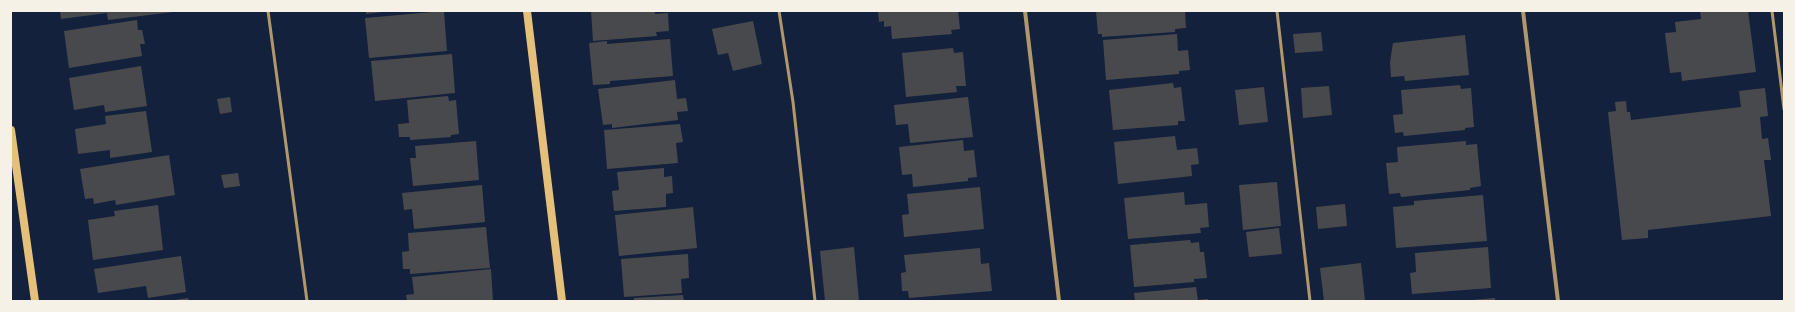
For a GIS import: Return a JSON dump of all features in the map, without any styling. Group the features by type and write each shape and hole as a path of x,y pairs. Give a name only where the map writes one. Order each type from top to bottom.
{"main road":[{"path":"528,11 562,301"},
{"path":"11,130 34,301"}],"street":[{"path":"1025,11 1059,301"},
{"path":"1523,11 1558,301"}],"lane":[{"path":"268,11 307,301"},
{"path":"779,11 793,102 815,301"},
{"path":"1277,11 1310,301"},
{"path":"1772,11 1784,110"}],"building":[{"path":"60,11 173,12 108,20 107,13 61,19"},
{"path":"366,11 382,11 382,12 366,14"},
{"path":"444,11 447,51 369,58 365,18"},
{"path":"591,11 655,11 655,14 668,13 669,31 656,32 657,36 593,41"},
{"path":"878,11 958,11 960,29 951,30 952,34 892,39 891,26 884,27 884,21 879,22"},
{"path":"1096,11 1185,11 1186,28 1175,29 1175,32 1102,37 1102,34 1098,34"},
{"path":"1700,11 1748,11 1756,72 1682,81 1681,72 1670,73 1665,33 1676,32 1675,22 1701,19"},
{"path":"137,20 138,30 142,30 145,44 140,44 142,56 69,68 64,31"},
{"path":"753,21 762,64 733,71 728,53 718,55 712,29"},
{"path":"1321,32 1323,51 1295,53 1293,34"},
{"path":"1177,34 1178,51 1188,50 1190,70 1179,71 1179,74 1106,80 1103,40"},
{"path":"1465,35 1469,75 1405,81 1404,76 1391,77 1390,62 1393,43"},
{"path":"670,39 673,76 610,81 610,84 593,85 589,43 607,41 607,44"},
{"path":"953,48 954,53 963,52 966,86 956,86 957,92 906,97 902,53"},
{"path":"452,54 455,93 375,101 371,61"},
{"path":"141,66 147,106 105,112 104,105 74,110 69,78"},
{"path":"675,80 677,99 686,98 688,111 677,112 678,120 612,128 612,124 603,125 598,89"},
{"path":"1173,83 1174,88 1181,87 1185,121 1178,121 1178,125 1113,130 1109,90"},
{"path":"1460,85 1461,89 1471,88 1474,127 1465,128 1465,130 1404,136 1403,132 1395,133 1393,115 1403,114 1401,90"},
{"path":"1329,86 1332,115 1303,118 1301,88"},
{"path":"1264,87 1268,122 1239,125 1235,90"},
{"path":"1765,88 1768,116 1760,117 1762,139 1768,138 1771,160 1764,160 1771,216 1648,230 1648,238 1622,240 1608,112 1616,111 1615,102 1626,101 1627,112 1630,112 1631,120 1741,107 1739,91"},
{"path":"448,96 449,101 456,100 459,134 451,135 451,137 410,140 410,137 399,137 398,124 409,123 407,100"},
{"path":"230,97 232,112 220,114 217,99"},
{"path":"968,97 973,137 910,143 908,124 896,125 894,105"},
{"path":"146,111 152,152 110,158 110,150 78,154 75,129 106,124 105,116"},
{"path":"680,124 683,142 676,143 678,163 607,169 604,130"},
{"path":"1175,136 1177,150 1197,148 1199,164 1191,165 1192,176 1118,184 1114,142"},
{"path":"963,140 964,151 974,150 977,177 968,178 968,181 913,187 912,174 902,175 899,147"},
{"path":"476,141 479,180 413,186 410,158 416,158 415,146"},
{"path":"1466,141 1466,145 1477,144 1481,186 1470,188 1470,190 1401,197 1400,193 1389,194 1386,163 1398,162 1397,147"},
{"path":"169,155 175,195 116,205 115,200 94,204 93,198 85,199 80,169"},
{"path":"664,168 664,177 672,176 673,193 666,194 666,207 614,211 612,191 619,190 617,172"},
{"path":"238,173 240,186 224,188 221,175"},
{"path":"1277,182 1281,226 1243,230 1239,185"},
{"path":"482,185 485,222 414,229 412,209 404,210 402,193"},
{"path":"980,187 984,229 904,237 902,215 909,214 907,194"},
{"path":"1184,192 1185,205 1207,203 1209,227 1200,228 1201,233 1128,239 1124,198"},
{"path":"1483,195 1487,241 1396,248 1393,207 1414,205 1414,201"},
{"path":"1345,204 1347,226 1318,229 1316,207"},
{"path":"158,205 163,250 93,260 88,220 115,216 114,211"},
{"path":"693,207 697,248 619,256 615,215"},
{"path":"486,227 490,268 410,274 410,269 403,269 402,252 409,251 408,233"},
{"path":"1279,228 1282,254 1249,257 1246,232"},
{"path":"1190,240 1191,243 1199,242 1200,252 1204,252 1207,278 1194,279 1194,282 1134,287 1130,245"},
{"path":"854,247 859,301 825,301 820,251"},
{"path":"1488,247 1491,288 1412,294 1410,273 1416,272 1415,253"},
{"path":"980,248 981,264 989,263 992,291 909,298 908,291 902,291 901,273 906,272 904,255"},
{"path":"688,254 689,278 681,279 682,293 624,297 621,259"},
{"path":"181,256 186,292 148,298 146,286 98,293 94,269"},
{"path":"1361,263 1365,300 1324,301 1320,268"},
{"path":"491,269 493,301 407,301 406,295 414,294 412,277"},
{"path":"1196,287 1198,300 1208,299 1208,301 1135,301 1134,293"},
{"path":"683,295 684,301 634,301 634,298"},
{"path":"188,298 189,301 174,301 174,300"},
{"path":"1495,298 1495,301 1472,301 1472,300"}]}
